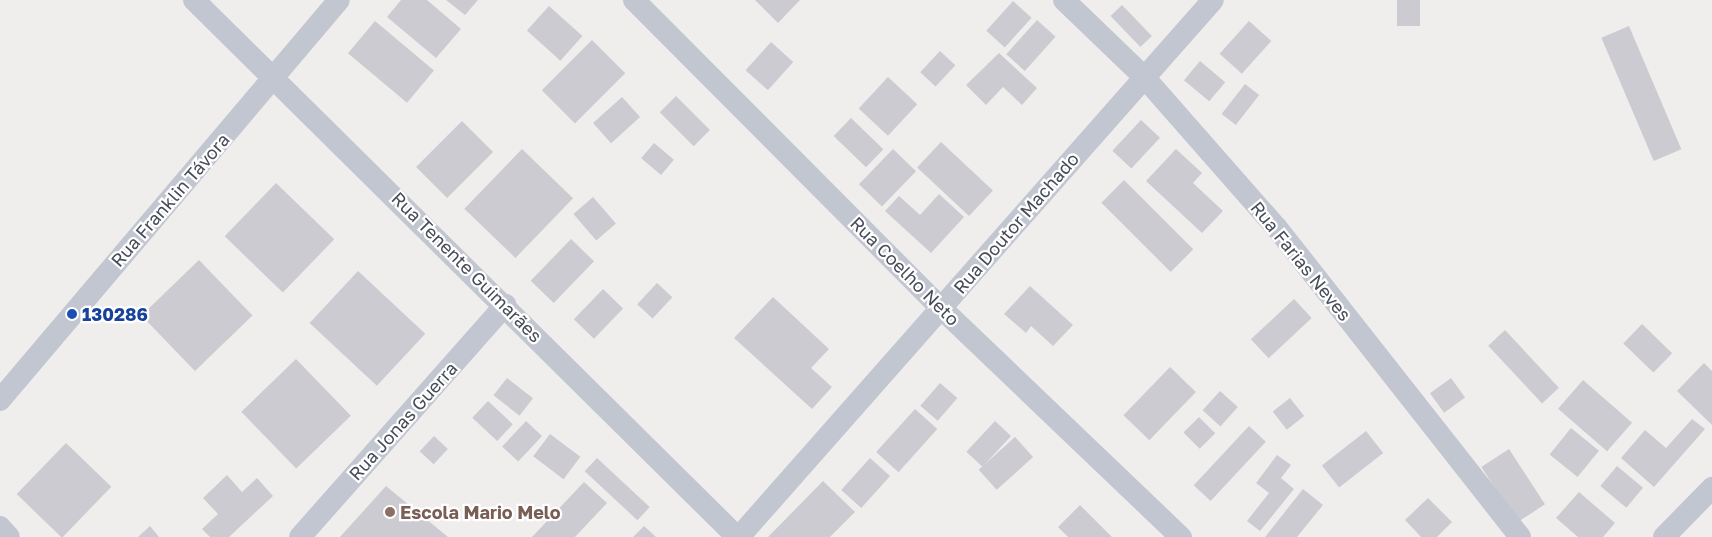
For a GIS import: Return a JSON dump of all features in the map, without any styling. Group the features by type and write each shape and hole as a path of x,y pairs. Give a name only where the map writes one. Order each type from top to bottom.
{"street":[{"name":"Rua Tenente Guimarães","path":"194,0 738,537"},
{"name":"Rua Franklin Távora","path":"0,400 275,78 339,0"},
{"name":"Rua Coelho Neto","path":"634,0 941,308 1181,537"},
{"name":"Rua Farias Neves","path":"1064,0 1145,78 1277,228 1520,537"},
{"name":"Rua Doutor Machado","path":"738,537 1213,0"},
{"name":"Rua Jonas Guerra","path":"300,537 505,305"},
{"path":"1664,537 1712,488"},
{"path":"0,527 10,537"}],"building":[{"path":"401,0 427,0 461,29 436,58 387,17"},
{"path":"446,0 478,0 465,15"},
{"path":"755,0 800,0 778,23"},
{"path":"1397,0 1420,0 1420,26 1397,26"},
{"path":"1013,1 1032,18 1005,47 986,31"},
{"path":"1122,5 1152,36 1140,47 1110,16"},
{"path":"549,6 582,36 560,61 527,31"},
{"path":"1037,20 1056,37 1025,71 1006,54"},
{"path":"375,21 434,70 407,103 348,53"},
{"path":"1249,21 1271,41 1242,74 1220,54"},
{"path":"1629,26 1681,149 1654,161 1601,38"},
{"path":"592,40 625,73 575,123 542,90"},
{"path":"771,42 793,62 768,90 746,70"},
{"path":"940,51 955,65 936,87 920,72"},
{"path":"999,53 1037,88 1022,105 1003,87 986,105 966,85"},
{"path":"1200,61 1225,82 1209,101 1184,80"},
{"path":"888,77 917,104 888,136 859,108"},
{"path":"1245,84 1259,95 1236,125 1222,114"},
{"path":"676,96 710,130 694,146 660,112"},
{"path":"622,97 640,117 611,143 593,123"},
{"path":"851,118 883,149 866,167 834,136"},
{"path":"1141,120 1160,138 1131,168 1112,151"},
{"path":"462,121 493,152 447,198 416,167"},
{"path":"941,142 993,190 969,216 917,168"},
{"path":"654,143 674,160 661,175 641,158"},
{"path":"522,149 573,198 515,258 464,209"},
{"path":"893,149 916,171 882,206 859,184"},
{"path":"1176,149 1202,173 1193,183 1223,211 1202,233 1146,181"},
{"path":"1124,180 1193,249 1171,272 1101,203"},
{"path":"276,183 334,239 283,292 225,236"},
{"path":"939,194 964,217 931,253 885,211 899,196 920,215"},
{"path":"593,197 616,223 596,240 573,214"},
{"path":"571,239 594,261 554,303 531,281"},
{"path":"199,260 252,315 195,371 141,316"},
{"path":"358,271 425,334 377,386 310,323"},
{"path":"657,283 672,297 653,319 637,304"},
{"path":"1030,286 1073,325 1053,346 1031,326 1026,333 1004,314"},
{"path":"603,289 623,308 594,339 574,319"},
{"path":"773,297 829,349 811,368 832,387 812,409 734,338"},
{"path":"1294,299 1312,318 1269,358 1251,339"},
{"path":"1642,324 1672,353 1653,373 1623,343"},
{"path":"1505,330 1559,388 1542,403 1488,346"},
{"path":"296,359 351,416 296,469 241,412"},
{"path":"1704,363 1712,371 1712,425 1677,391"},
{"path":"1170,367 1196,392 1149,440 1123,415"},
{"path":"507,378 533,398 519,416 493,395"},
{"path":"1451,378 1465,397 1444,413 1430,393"},
{"path":"1583,380 1632,423 1607,451 1558,409"},
{"path":"940,383 957,398 938,421 920,406"},
{"path":"1220,391 1238,407 1220,426 1203,410"},
{"path":"1290,398 1304,416 1287,430 1273,412"},
{"path":"488,401 513,424 497,441 472,418"},
{"path":"915,409 937,429 898,472 876,452"},
{"path":"1199,417 1215,433 1200,449 1183,433"},
{"path":"1692,419 1705,429 1654,487 1621,458 1645,430 1666,448"},
{"path":"526,421 542,436 518,462 502,447"},
{"path":"995,421 1011,436 982,467 966,452"},
{"path":"1249,426 1266,442 1211,501 1194,485"},
{"path":"1571,428 1599,451 1578,477 1550,454"},
{"path":"1366,431 1383,453 1339,488 1322,465"},
{"path":"550,434 580,457 563,479 533,456"},
{"path":"434,436 448,449 434,464 420,451"},
{"path":"1015,437 1033,457 997,490 979,470"},
{"path":"66,443 111,487 63,537 17,494"},
{"path":"1509,449 1545,504 1517,522 1481,467"},
{"path":"1277,455 1291,465 1281,478 1294,489 1260,531 1247,521 1269,493 1256,483"},
{"path":"597,458 650,507 637,520 585,471"},
{"path":"870,458 890,476 861,508 841,490"},
{"path":"1617,466 1643,488 1626,508 1600,486"},
{"path":"227,475 242,492 257,478 273,496 229,537 210,537 202,529 218,514 203,498"},
{"path":"823,481 855,512 830,537 768,537"},
{"path":"584,482 607,503 575,537 532,537"},
{"name":"Escola Mario Melo","path":"386,486 448,537 340,537"},
{"path":"1303,489 1323,505 1297,537 1265,537"},
{"path":"1579,492 1615,523 1603,537 1578,537 1556,518"},
{"path":"1428,498 1452,522 1437,537 1421,537 1405,520"},
{"path":"1080,505 1112,537 1068,537 1058,527"},
{"path":"150,526 159,537 138,537"},
{"path":"644,526 656,537 633,537"}],"place":[{"name":"130286","path":"72,314"},
{"name":"Escola Mario Melo","path":"390,512"}]}
